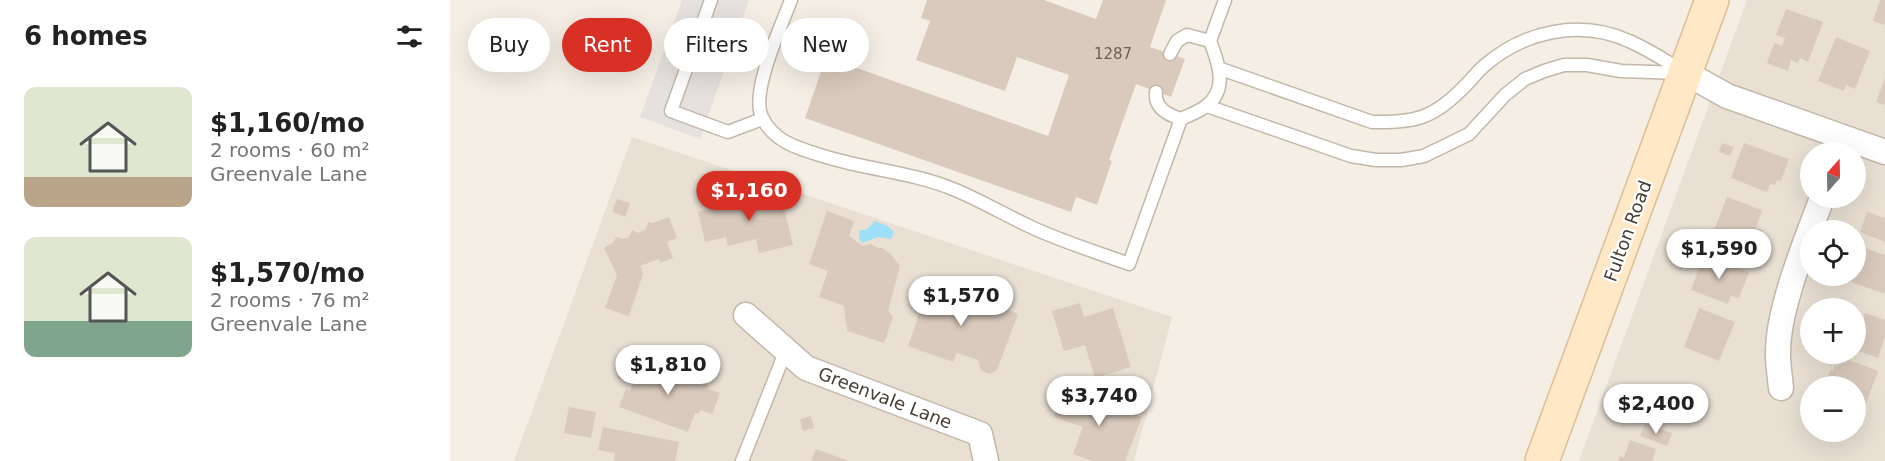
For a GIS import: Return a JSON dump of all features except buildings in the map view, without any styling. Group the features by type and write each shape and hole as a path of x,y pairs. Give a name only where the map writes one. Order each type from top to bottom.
{"main road":[{"name":"Fulton Road","path":"1542,461 1712,0"}],"street":[{"path":"1686,73 1727,96 1834,142"},
{"path":"1866,149 1885,152"},
{"path":"1781,388 1778,353 1783,322 1791,287 1819,208"},
{"name":"Greenvale Lane","path":"746,315 806,368 980,434 986,461"}],"lane":[{"path":"711,0 671,111 728,132 762,119"},
{"path":"791,0 763,78 759,96 762,119 777,138 839,160 925,179 953,189 1056,238 1129,264 1180,119"},
{"path":"1156,92 1155,98 1162,109 1168,115 1180,119 1208,106 1219,88 1221,69 1210,41 1225,0"},
{"path":"1221,69 1372,122 1398,123 1424,118 1447,103 1483,67 1503,51 1529,37 1546,33 1572,30 1598,32 1629,40 1686,73"},
{"path":"1170,54 1177,41 1187,35 1210,41"},
{"path":"1208,106 1351,156 1376,160 1401,160 1424,156 1468,134 1505,95 1525,79 1564,65 1587,65 1621,71 1686,73"},
{"path":"742,461 786,350"}],"shaded area":[{"path":"682,0 749,0 743,18 676,18"},
{"path":"1747,0 1885,0 1885,461 1579,461"},
{"path":"664,50 664,72 724,72 700,139 640,117"},
{"path":"632,137 1172,317 1134,461 514,461"}],"water":[{"path":"875,221 888,226 894,232 891,239 878,237 862,243 859,238 860,230 866,230"}]}
